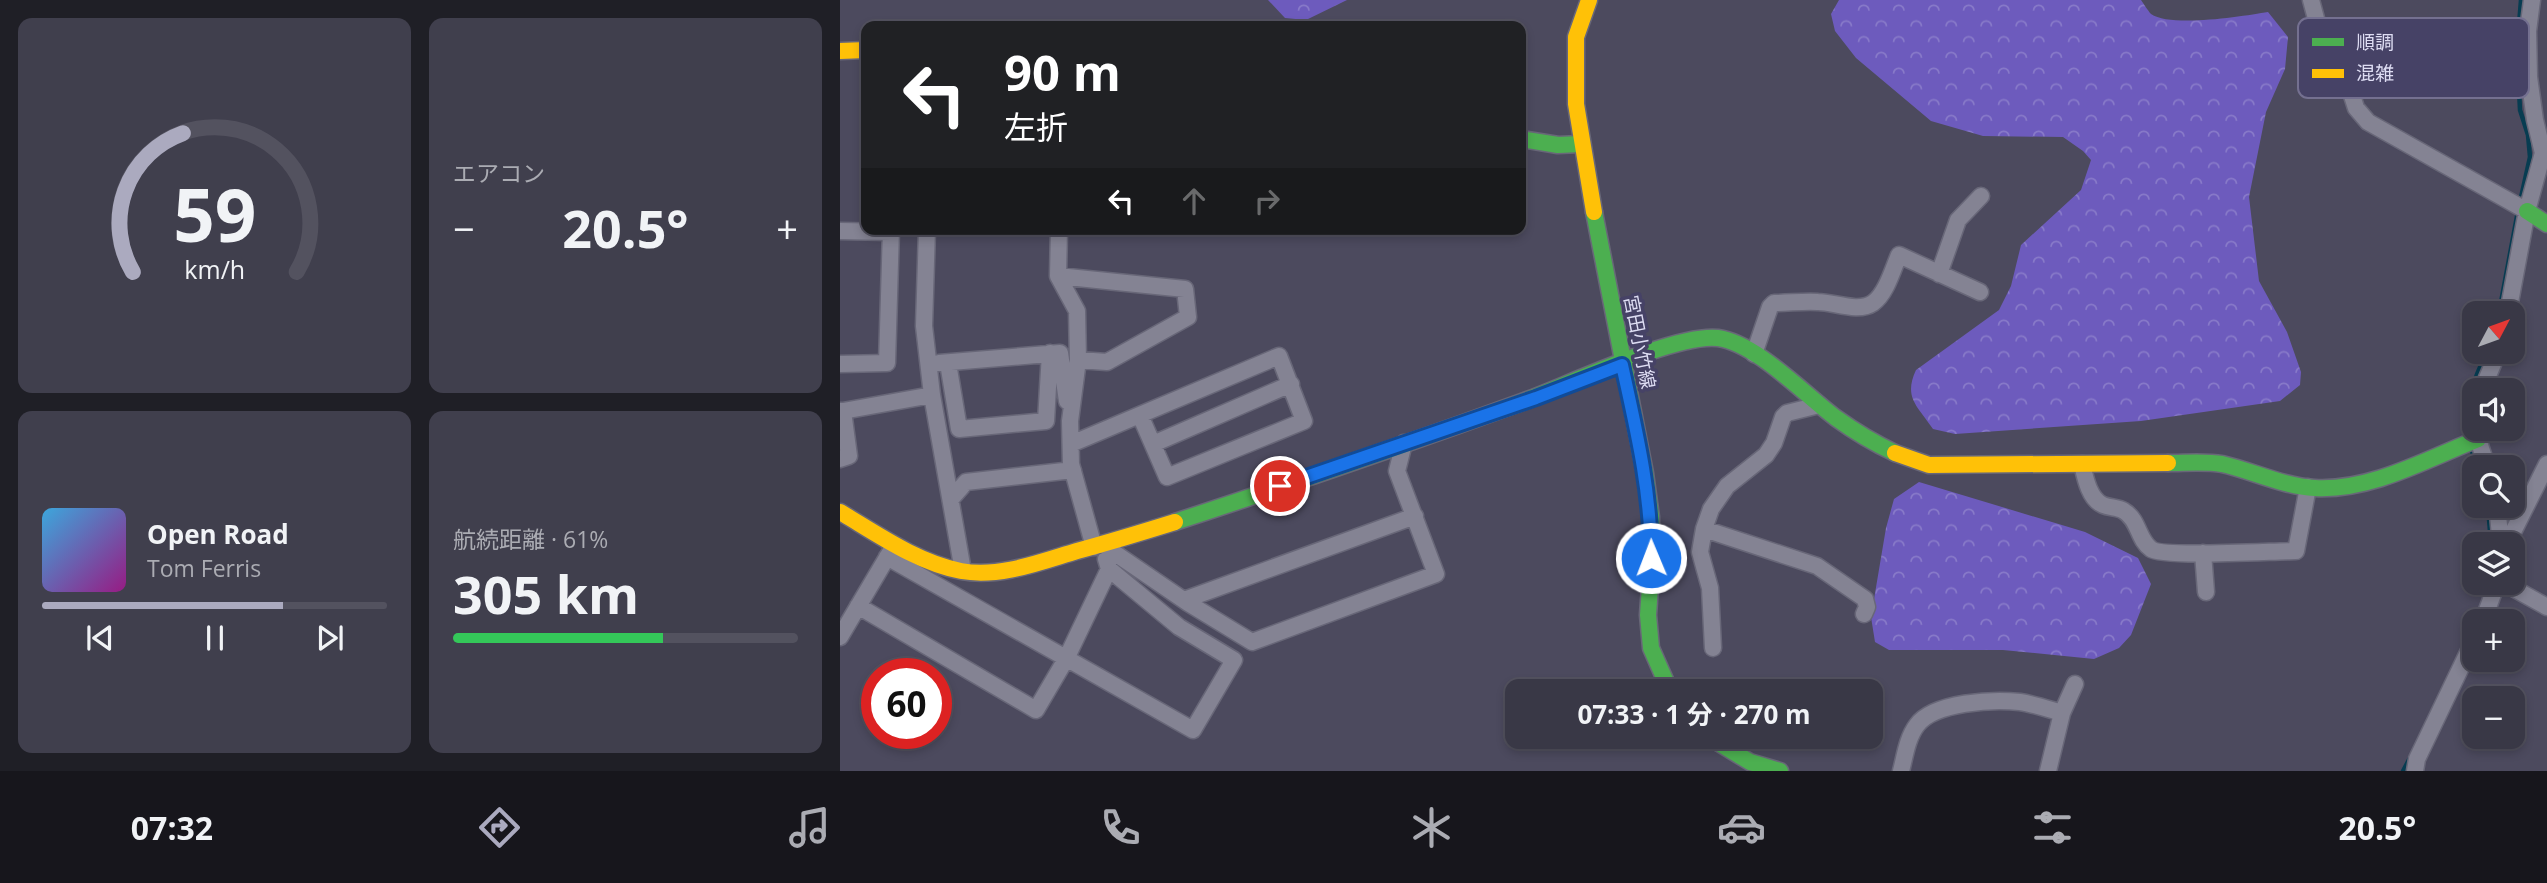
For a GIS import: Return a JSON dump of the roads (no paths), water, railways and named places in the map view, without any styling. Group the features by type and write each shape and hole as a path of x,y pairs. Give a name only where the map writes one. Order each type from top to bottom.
{"street":[{"name":"宮田小竹線","path":"1589,0 1581,16 1576,37 1576,104 1622,365 1645,472 1651,517 1648,615 1651,648 1665,679"},
{"path":"2311,0 2316,18"},
{"path":"2529,23 2532,0"},
{"path":"840,51 861,50"},
{"path":"2510,301 2527,211 2543,153 2529,77"},
{"path":"2353,98 2356,108 2368,122 2547,224"},
{"path":"1526,140 1558,145 1581,144"},
{"path":"1939,274 1958,220 1981,196"},
{"path":"840,231 861,231"},
{"path":"840,363 887,363 891,235"},
{"path":"928,235 924,326 932,395 963,571"},
{"path":"1059,235 1058,276 1077,312 1079,360 1070,421"},
{"path":"1754,354 1770,307 1774,303 1820,302 1868,306 1875,302 1881,293 1899,255 1980,292"},
{"path":"1058,276 1185,289 1188,317 1107,362 1079,360"},
{"path":"891,550 963,571 1009,571 1169,526 1536,398 1675,345 1700,339 1718,338 1754,354 1819,405 1877,445 1898,455 1929,464 2220,464 2308,487 2342,487 2373,479 2462,441"},
{"path":"840,512 891,550 1066,659 1193,730 1234,660 1179,627 1109,569 1098,546 1073,470 1070,421 1060,352 930,364"},
{"path":"948,363 959,429 1046,421 1050,354"},
{"path":"1070,444 1279,356 1304,421 1167,477 1140,415"},
{"path":"1153,444 1291,384"},
{"path":"840,459 849,456 841,411 932,395"},
{"path":"1713,648 1710,588 1700,552 1711,509 1727,486 1770,449 1783,417 1819,405"},
{"path":"1098,546 1252,642 1436,574 1397,471 1404,443"},
{"path":"2082,464 2092,495 2101,504 2122,509 2133,518 2149,548 2157,552 2296,551 2308,487"},
{"path":"2513,532 2547,464"},
{"path":"951,499 966,482 1073,470"},
{"path":"1184,600 1415,516"},
{"path":"1704,529 1817,566 1865,599 1867,607 1864,614"},
{"path":"840,637 891,550"},
{"path":"2203,553 2206,592"},
{"path":"858,606 1036,710 1066,659 1109,569"},
{"path":"2525,595 2547,607"},
{"path":"2415,771 2417,759 2462,665"},
{"path":"2048,771 2062,713 2075,684"},
{"path":"1901,771 1909,740 1917,725 1928,715 1982,701 2020,702 2062,713"},
{"path":"1729,749 1750,762 1780,771"}],"waterway":[{"path":"2520,18 2521,0"},
{"path":"2519,98 2530,157 2520,202"},
{"path":"2501,301 2518,211"},
{"path":"2476,378 2482,364"},
{"path":"2471,448 2473,455"},
{"path":"2489,518 2490,532"},
{"path":"2403,771 2411,756"}]}
